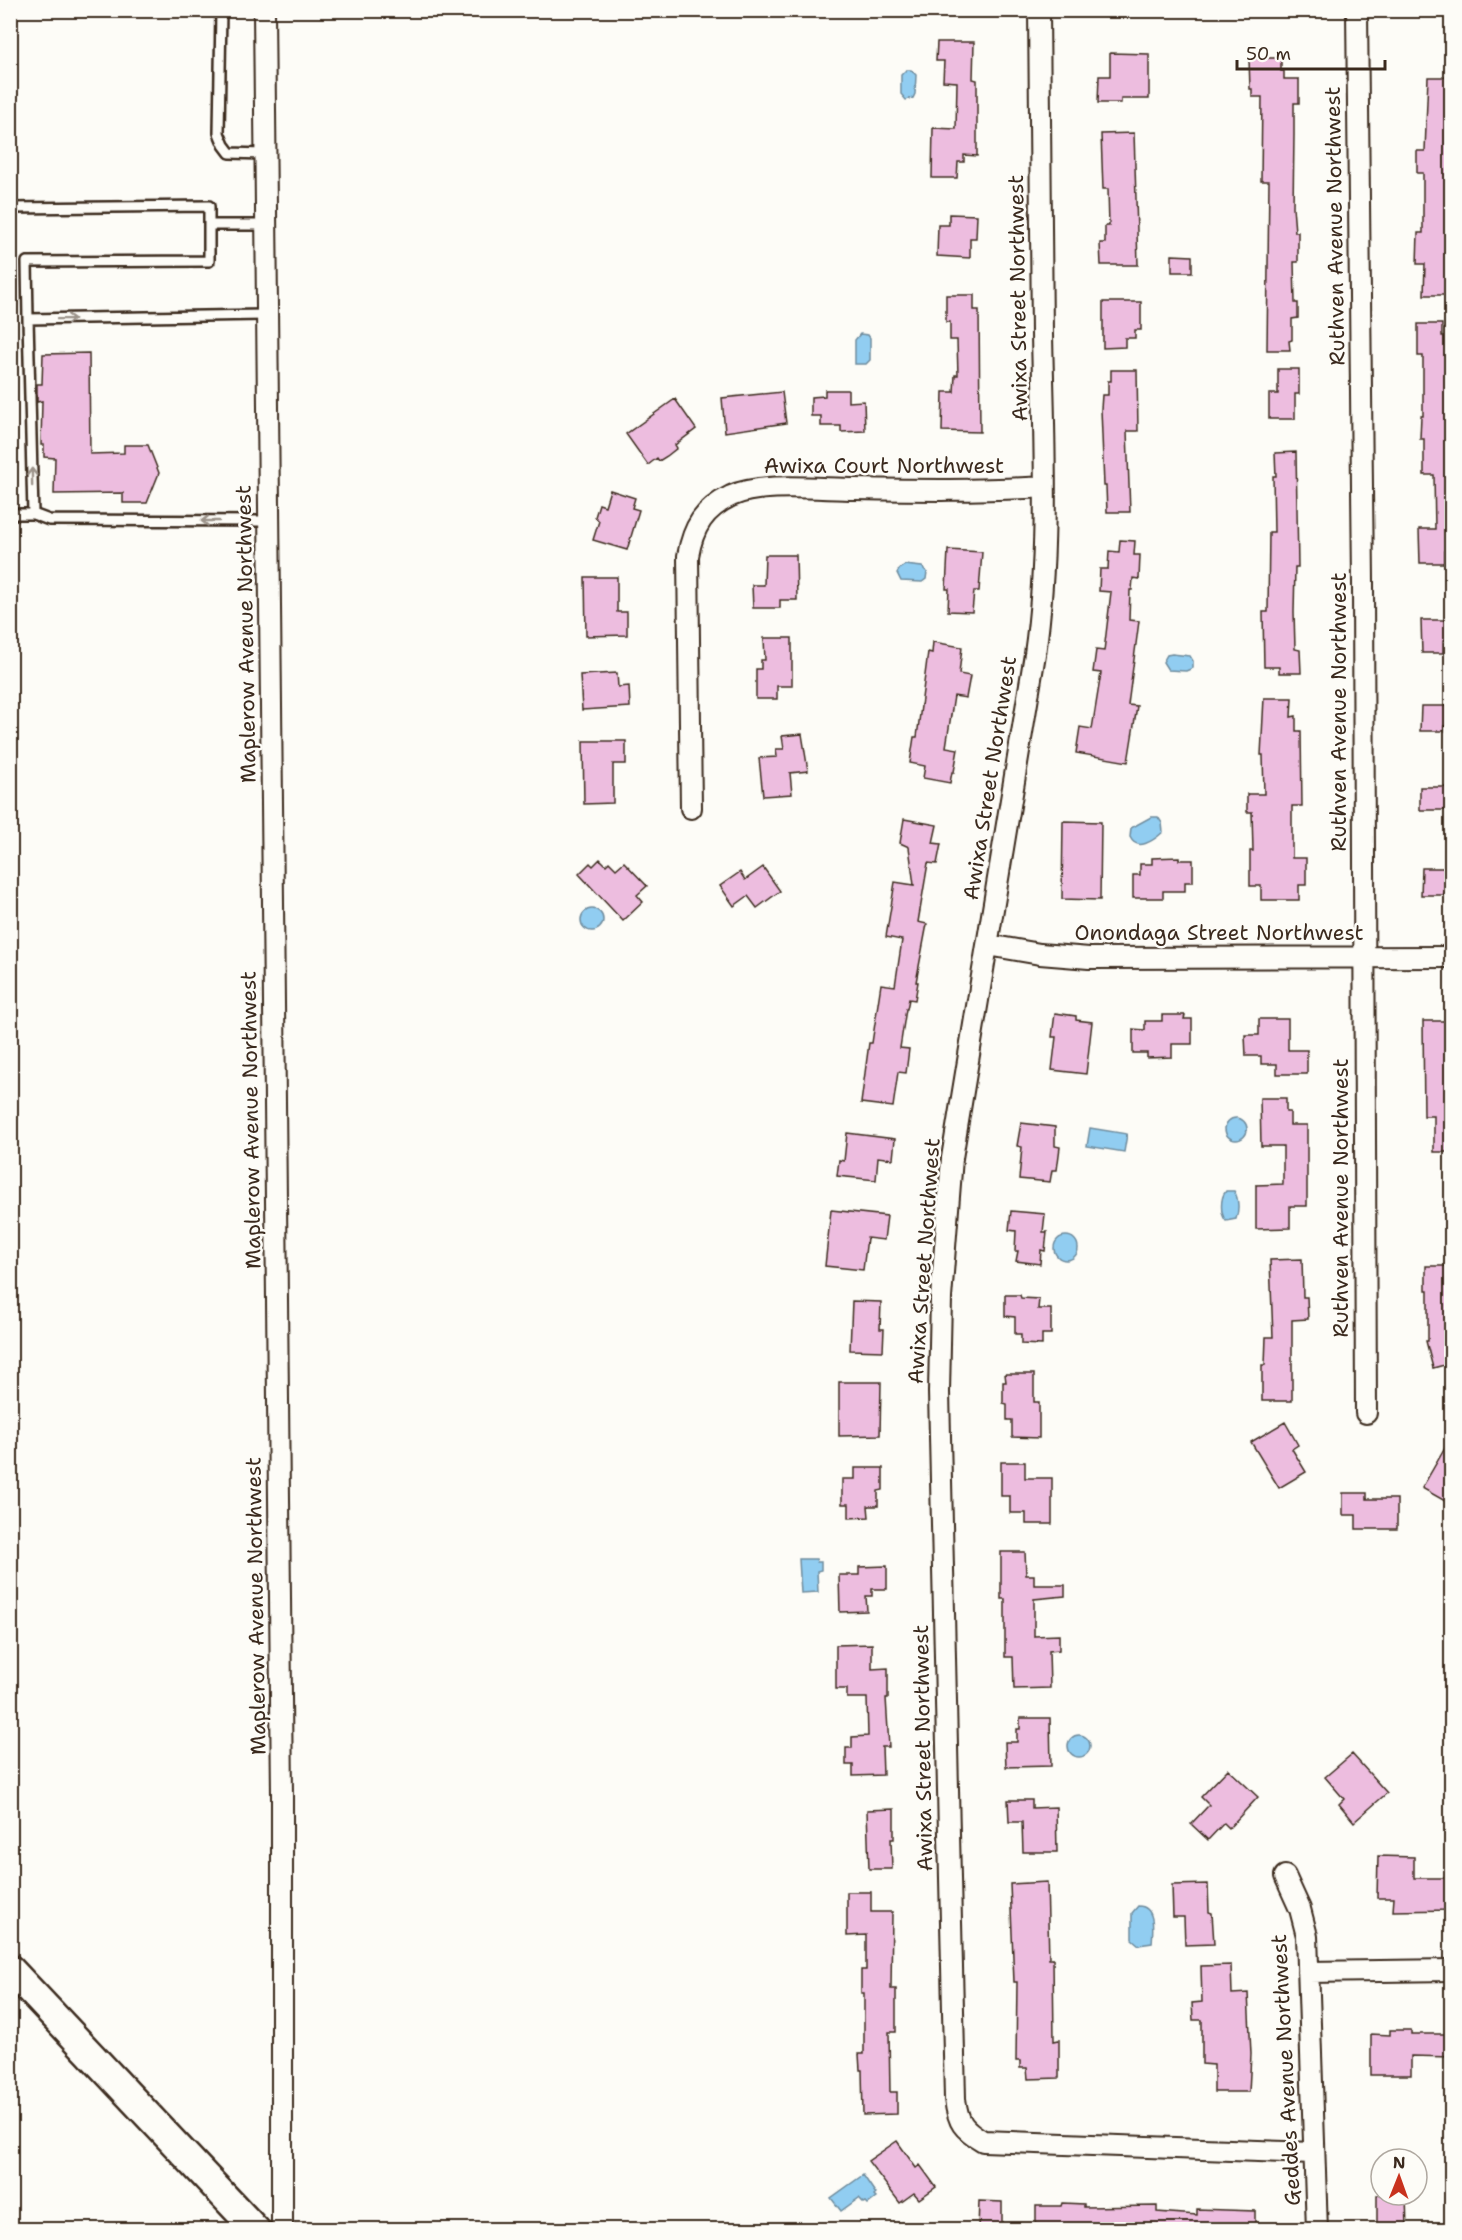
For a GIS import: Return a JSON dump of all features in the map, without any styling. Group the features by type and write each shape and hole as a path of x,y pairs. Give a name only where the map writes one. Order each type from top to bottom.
{"main road":[{"path":"10,1970 256,2229"}],"street":[{"name":"Maplerow Avenue Northwest","path":"264,10 282,1796 282,2229"},
{"name":"Awixa Street Northwest","path":"1039,10 1044,487 1042,576 1037,640 952,1158 940,1342 940,1498 957,2117 968,2132 983,2141 1314,2153"},
{"name":"Ruthven Avenue Northwest","path":"1357,10 1363,582 1366,1413"},
{"name":"Awixa Court Northwest","path":"691,808 688,556 698,523 717,503 740,492 781,488 1044,487"},
{"name":"Onondaga Street Northwest","path":"988,945 1040,954 1089,958 1452,957"},
{"name":"Geddes Avenue Northwest","path":"1285,1876 1300,1910 1307,1936 1317,2229"},
{"path":"1308,1971 1452,1970"}],"lane":[{"path":"221,10 219,133 230,153 265,154"},
{"path":"10,207 209,206 209,261 27,262 33,514"},
{"path":"209,225 266,225"},
{"path":"28,319 267,315"},
{"path":"10,514 33,514 49,520 269,521"}],"water":[{"path":"906,70 911,70 916,75 915,94 913,98 906,100 901,94 901,75"},
{"path":"860,334 868,335 870,338 870,360 866,364 855,364 855,340"},
{"path":"905,565 922,567 927,572 926,579 922,582 901,581 897,573"},
{"path":"1167,655 1190,656 1193,668 1186,671 1168,670 1163,662"},
{"path":"1151,817 1158,817 1162,823 1163,832 1150,841 1137,844 1130,837 1131,828"},
{"path":"592,909 600,912 603,920 600,928 592,931 584,928 581,920 584,912"},
{"path":"1236,1118 1244,1121 1247,1129 1244,1137 1236,1140 1228,1137 1225,1129 1228,1121"},
{"path":"1090,1128 1127,1134 1124,1152 1087,1146"},
{"path":"1226,1191 1234,1191 1238,1209 1236,1219 1226,1221 1222,1206"},
{"path":"1061,1236 1071,1236 1078,1243 1078,1253 1071,1260 1061,1260 1054,1253 1054,1243"},
{"path":"799,1559 816,1559 817,1562 821,1562 821,1570 817,1571 818,1592 801,1593"},
{"path":"1079,1735 1087,1738 1090,1746 1087,1754 1079,1757 1071,1754 1068,1746 1071,1738"},
{"path":"1138,1906 1144,1907 1151,1914 1152,1943 1139,1945 1132,1939 1132,1913"},
{"path":"863,2175 876,2194 874,2196 876,2198 868,2204 859,2198 841,2211 831,2198"}],"building":[{"path":"937,42 974,42 973,79 977,80 977,156 964,155 964,162 958,162 957,178 932,178 933,128 956,129 957,82 943,81 944,61 936,61"},
{"path":"1110,53 1149,54 1149,99 1121,99 1121,103 1098,103 1099,76 1110,76"},
{"path":"1249,58 1281,58 1281,71 1284,71 1284,79 1299,79 1299,103 1294,103 1293,207 1295,232 1298,232 1298,262 1294,262 1295,303 1298,303 1298,318 1292,319 1290,350 1267,350 1269,181 1261,181 1262,97 1252,97"},
{"path":"1428,77 1452,77 1452,295 1424,295 1425,264 1417,264 1418,233 1423,233 1423,173 1417,173 1417,151 1425,151"},
{"path":"1134,133 1138,265 1101,265 1100,243 1105,243 1105,226 1109,226 1108,189 1103,189 1101,134"},
{"path":"949,214 977,215 976,238 970,238 970,258 937,256 938,225 949,225"},
{"path":"1172,255 1192,256 1192,272 1172,272"},
{"path":"946,295 974,295 974,310 979,310 980,432 942,431 943,392 954,392 955,375 958,375 957,340 950,340 950,322 946,322"},
{"path":"1103,302 1141,302 1141,330 1135,330 1135,338 1125,338 1125,347 1103,348"},
{"path":"1418,324 1442,324 1442,336 1449,336 1452,551 1444,551 1444,563 1420,563 1419,529 1435,529 1434,475 1424,475 1424,439 1420,439 1421,416 1423,416 1423,356 1418,356"},
{"path":"89,353 90,454 124,453 124,445 148,445 159,473 147,503 123,503 123,493 54,494 55,458 44,457 44,445 41,445 42,401 37,402 37,384 42,384 43,354"},
{"path":"1278,369 1299,369 1299,394 1295,394 1295,419 1269,419 1269,394 1278,394"},
{"path":"1111,370 1137,370 1138,431 1127,431 1130,512 1107,512 1101,409 1102,395 1108,395"},
{"path":"825,390 848,390 848,402 864,401 865,431 841,432 841,426 821,426 821,416 811,416 811,397 825,396"},
{"path":"782,392 786,423 725,432 722,398"},
{"path":"675,399 696,429 675,445 677,448 667,456 659,461 657,458 648,465 626,434"},
{"path":"1296,452 1298,567 1295,567 1294,612 1295,649 1300,650 1301,673 1279,673 1279,667 1264,667 1263,612 1268,612 1269,532 1274,532 1273,476 1276,476 1275,453"},
{"path":"610,490 635,498 632,508 639,510 627,550 593,540 599,521 595,517 599,504 605,506"},
{"path":"1120,540 1135,541 1134,555 1140,555 1139,579 1133,578 1132,590 1130,590 1129,620 1139,621 1128,705 1137,706 1128,762 1076,753 1080,727 1092,729 1101,673 1093,672 1096,650 1104,651 1111,592 1099,591 1100,569 1108,569 1109,551 1119,552"},
{"path":"948,550 982,552 979,591 974,591 972,612 948,611 949,589 946,589"},
{"path":"765,555 796,555 797,600 780,600 780,608 753,608 752,585 764,585"},
{"path":"585,577 617,577 617,612 627,612 627,635 586,636"},
{"path":"1421,620 1452,620 1452,640 1443,640 1443,653 1422,653"},
{"path":"764,638 792,638 792,686 777,686 777,699 756,699 756,669 761,669 761,660 765,660"},
{"path":"933,642 962,647 959,674 970,676 966,698 954,696 946,747 958,749 950,783 923,778 925,766 910,763 914,737 917,737 928,652 932,653"},
{"path":"617,673 618,687 629,686 630,707 582,710 580,675"},
{"path":"1264,698 1292,698 1291,717 1296,716 1296,731 1301,731 1302,806 1292,806 1292,858 1306,858 1306,885 1299,885 1299,900 1261,900 1261,886 1250,886 1250,851 1253,851 1252,812 1247,812 1247,794 1264,794 1263,755 1261,755"},
{"path":"1421,706 1452,706 1452,726 1444,726 1444,731 1420,731"},
{"path":"802,734 808,771 790,773 792,794 763,796 759,758 777,757 776,749 784,749 782,736"},
{"path":"583,741 626,741 626,764 613,764 613,803 584,804"},
{"path":"1420,787 1452,787 1452,810 1420,810"},
{"path":"904,819 937,825 933,843 941,844 937,864 928,863 918,922 927,924 916,982 918,982 915,1000 909,999 900,1048 909,1049 906,1073 898,1072 893,1107 861,1103 869,1043 872,1043 881,984 895,986 902,940 886,937 895,882 914,885 909,847 900,843"},
{"path":"1063,821 1101,822 1100,900 1062,899"},
{"path":"1179,857 1179,860 1193,860 1193,882 1185,882 1185,891 1163,891 1163,898 1133,898 1133,875 1140,875 1140,864 1152,864 1152,858"},
{"path":"600,859 606,865 609,862 616,869 624,862 647,886 637,895 643,902 623,921 579,874 590,863 593,866"},
{"path":"763,867 780,891 757,908 748,896 734,906 720,886 740,872 745,880"},
{"path":"1422,868 1452,868 1452,895 1421,895"},
{"path":"1055,1013 1076,1016 1076,1020 1092,1022 1086,1074 1052,1070 1056,1037 1052,1037"},
{"path":"1162,1015 1185,1015 1184,1019 1192,1019 1192,1044 1172,1044 1172,1057 1147,1058 1147,1053 1133,1053 1133,1029 1145,1030 1145,1021 1162,1021"},
{"path":"1259,1019 1288,1019 1288,1050 1307,1050 1307,1074 1277,1074 1277,1064 1261,1064 1261,1056 1246,1056 1245,1035 1259,1035"},
{"path":"1423,1021 1452,1021 1452,1152 1434,1152 1434,1116 1424,1116"},
{"path":"1260,1098 1286,1098 1286,1112 1290,1112 1290,1125 1307,1125 1307,1206 1290,1206 1290,1228 1256,1229 1256,1185 1283,1184 1283,1146 1261,1146"},
{"path":"1021,1123 1055,1127 1055,1146 1060,1147 1057,1170 1052,1170 1050,1182 1019,1179 1022,1147 1017,1146"},
{"path":"847,1133 895,1139 893,1159 878,1157 876,1180 837,1176 839,1160 844,1161"},
{"path":"831,1210 887,1216 884,1240 867,1238 863,1270 825,1266"},
{"path":"1011,1211 1045,1214 1043,1232 1047,1232 1045,1251 1041,1250 1040,1264 1016,1261 1018,1251 1015,1251 1016,1231 1009,1230"},
{"path":"1302,1259 1303,1297 1307,1297 1308,1319 1292,1320 1292,1401 1262,1401 1262,1365 1265,1365 1266,1337 1273,1337 1270,1260"},
{"path":"1426,1266 1452,1266 1452,1363 1433,1368 1426,1341 1428,1341 1428,1290 1426,1290"},
{"path":"1005,1295 1039,1299 1038,1309 1051,1309 1051,1334 1042,1334 1042,1345 1021,1344 1021,1334 1015,1334 1015,1317 1005,1316"},
{"path":"852,1301 881,1302 880,1329 884,1329 883,1351 850,1350"},
{"path":"1005,1374 1034,1374 1034,1402 1039,1402 1039,1438 1012,1437 1012,1420 1007,1420 1007,1404 1003,1403"},
{"path":"839,1382 881,1382 880,1435 839,1436"},
{"path":"1285,1422 1298,1445 1292,1449 1306,1472 1279,1488 1251,1442"},
{"path":"1452,1436 1452,1505 1422,1488"},
{"path":"1001,1462 1025,1462 1025,1478 1052,1478 1052,1524 1026,1524 1026,1513 1010,1513 1010,1496 1001,1496"},
{"path":"855,1468 883,1468 883,1490 878,1491 878,1506 868,1506 869,1517 849,1518 849,1504 842,1504 842,1479 855,1479"},
{"path":"1343,1493 1367,1493 1367,1499 1397,1499 1397,1529 1356,1529 1356,1515 1343,1515"},
{"path":"1001,1552 1025,1552 1026,1575 1034,1575 1034,1585 1065,1585 1065,1596 1034,1599 1034,1636 1059,1635 1059,1650 1049,1651 1050,1688 1014,1689 1013,1657 1005,1657 1005,1599 1001,1599"},
{"path":"887,1566 887,1589 872,1589 872,1596 866,1596 867,1611 840,1612 839,1575 859,1575 859,1567"},
{"path":"872,1644 872,1669 888,1668 888,1698 886,1698 889,1747 882,1747 883,1775 853,1776 853,1765 846,1765 846,1748 852,1748 852,1737 868,1736 867,1698 847,1698 847,1689 836,1689 836,1645"},
{"path":"1020,1718 1050,1718 1051,1766 1006,1767 1005,1742 1017,1742"},
{"path":"1352,1754 1387,1793 1354,1822 1339,1804 1344,1799 1325,1777"},
{"path":"1228,1769 1258,1797 1229,1828 1224,1823 1208,1840 1191,1824 1209,1805 1201,1797"},
{"path":"1008,1800 1032,1800 1032,1808 1056,1807 1057,1852 1023,1852 1022,1822 1009,1822"},
{"path":"894,1809 894,1839 891,1839 892,1869 869,1869 867,1810"},
{"path":"1378,1856 1414,1857 1414,1878 1452,1878 1452,1910 1393,1911 1394,1898 1377,1898"},
{"path":"1047,1882 1049,1959 1053,1959 1054,2041 1059,2040 1059,2078 1028,2079 1027,2068 1020,2068 1020,2061 1016,2061 1017,1982 1014,1982 1010,1884"},
{"path":"1208,1884 1214,1944 1185,1945 1184,1917 1173,1917 1172,1885"},
{"path":"847,1892 871,1892 871,1912 892,1912 891,1989 896,1989 896,2032 889,2032 890,2092 897,2092 897,2114 863,2115 862,2070 860,2070 859,2054 864,2054 864,1993 861,1993 861,1970 866,1970 866,1935 847,1936"},
{"path":"1231,1965 1232,1994 1248,1993 1251,2054 1249,2092 1214,2092 1214,2065 1202,2064 1202,2020 1193,2020 1192,2003 1202,2002 1201,1966"},
{"path":"1390,2030 1411,2030 1411,2034 1452,2034 1452,2057 1411,2056 1411,2075 1371,2075 1371,2034 1390,2035"},
{"path":"897,2141 916,2168 920,2165 936,2187 919,2199 914,2193 900,2203 868,2161"},
{"path":"979,2201 1002,2202 1002,2229 978,2229"},
{"path":"1062,2203 1084,2204 1084,2207 1157,2206 1157,2212 1197,2215 1197,2209 1255,2211 1255,2229 1036,2229 1036,2206 1061,2206"},
{"path":"1377,2207 1406,2207 1407,2229 1377,2229"}]}
